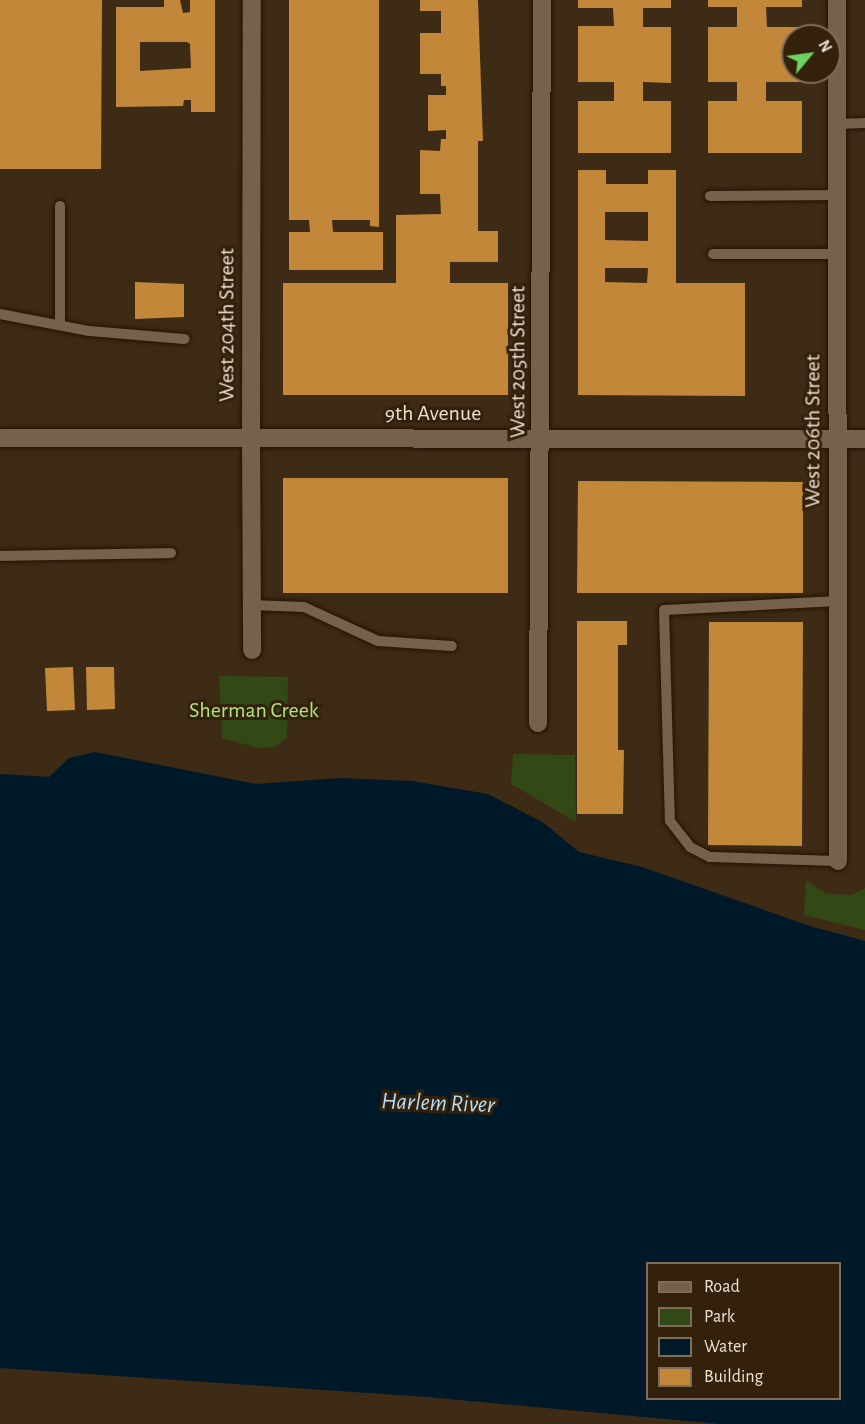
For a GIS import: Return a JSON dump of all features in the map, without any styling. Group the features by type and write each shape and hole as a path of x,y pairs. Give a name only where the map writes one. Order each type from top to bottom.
{"street":[{"name":"West 204th Street","path":"252,0 252,650"},
{"name":"West 205th Street","path":"538,723 542,438 543,0"},
{"name":"West 206th Street","path":"837,0 838,861"},
{"name":"9th Avenue","path":"0,438 865,439"}],"lane":[{"path":"837,124 865,123"},
{"path":"710,196 838,195"},
{"path":"60,206 60,325"},
{"path":"713,254 837,254"},
{"path":"0,314 60,325 185,339"},
{"path":"0,556 171,553"},
{"path":"838,601 664,610 670,821 690,847 710,857 838,861"},
{"path":"251,605 304,607 378,641 452,646"}],"green space":[{"name":"Sherman Creek","path":"219,676 288,677 287,738 274,747 258,748 222,738"},
{"path":"513,754 575,755 576,822 511,784"},
{"path":"806,881 827,894 852,895 865,888 865,930 804,915"}],"water":[{"name":"Harlem River","path":"95,752 256,784 339,778 412,781 488,794 544,823 579,852 642,867 810,926 865,941 865,1424 720,1424 427,1397 0,1368 0,774 49,777 69,758"}],"building":[{"path":"0,0 102,0 101,169 0,169"},
{"path":"164,0 180,0 183,13 190,12 190,0 215,0 215,112 191,112 191,100 184,100 183,106 116,107 116,7 164,7","holes":["140,42 187,42 190,44 191,68 140,71"]},
{"path":"289,0 379,0 379,227 370,226 370,220 332,220 333,232 383,232 383,270 289,270 289,232 310,232 309,220 289,220"},
{"path":"420,0 478,0 483,141 478,141 478,231 498,231 498,262 450,262 450,283 508,283 508,395 283,395 283,283 396,283 396,215 441,214 440,194 420,194 420,150 440,151 441,139 446,139 446,130 428,131 428,95 446,95 446,86 441,86 441,74 420,74 420,33 441,33 441,11 420,11"},
{"path":"578,0 671,0 671,8 643,8 643,27 671,27 671,83 643,82 643,101 671,101 671,153 578,153 578,101 614,101 614,82 578,82 578,26 614,26 613,8 578,8"},
{"path":"708,0 802,0 802,7 766,7 767,27 781,27 781,82 766,82 766,101 802,101 802,153 708,153 708,101 737,101 737,82 708,82 708,27 737,27 737,7 708,7"},
{"path":"578,170 606,170 606,184 648,184 648,170 676,170 676,283 745,283 745,396 578,395","holes":["605,212 648,212 648,241 605,240","605,268 648,268 647,283 605,282"]},
{"path":"135,282 184,284 184,317 135,319"},
{"path":"283,478 508,478 508,593 283,593"},
{"path":"578,481 803,482 803,593 577,593"},
{"path":"577,621 627,621 627,645 618,645 618,750 624,750 623,814 577,814"},
{"path":"709,622 803,622 802,846 708,845"},
{"path":"73,667 75,710 47,711 45,668"},
{"path":"86,667 114,667 115,709 87,710"}]}
